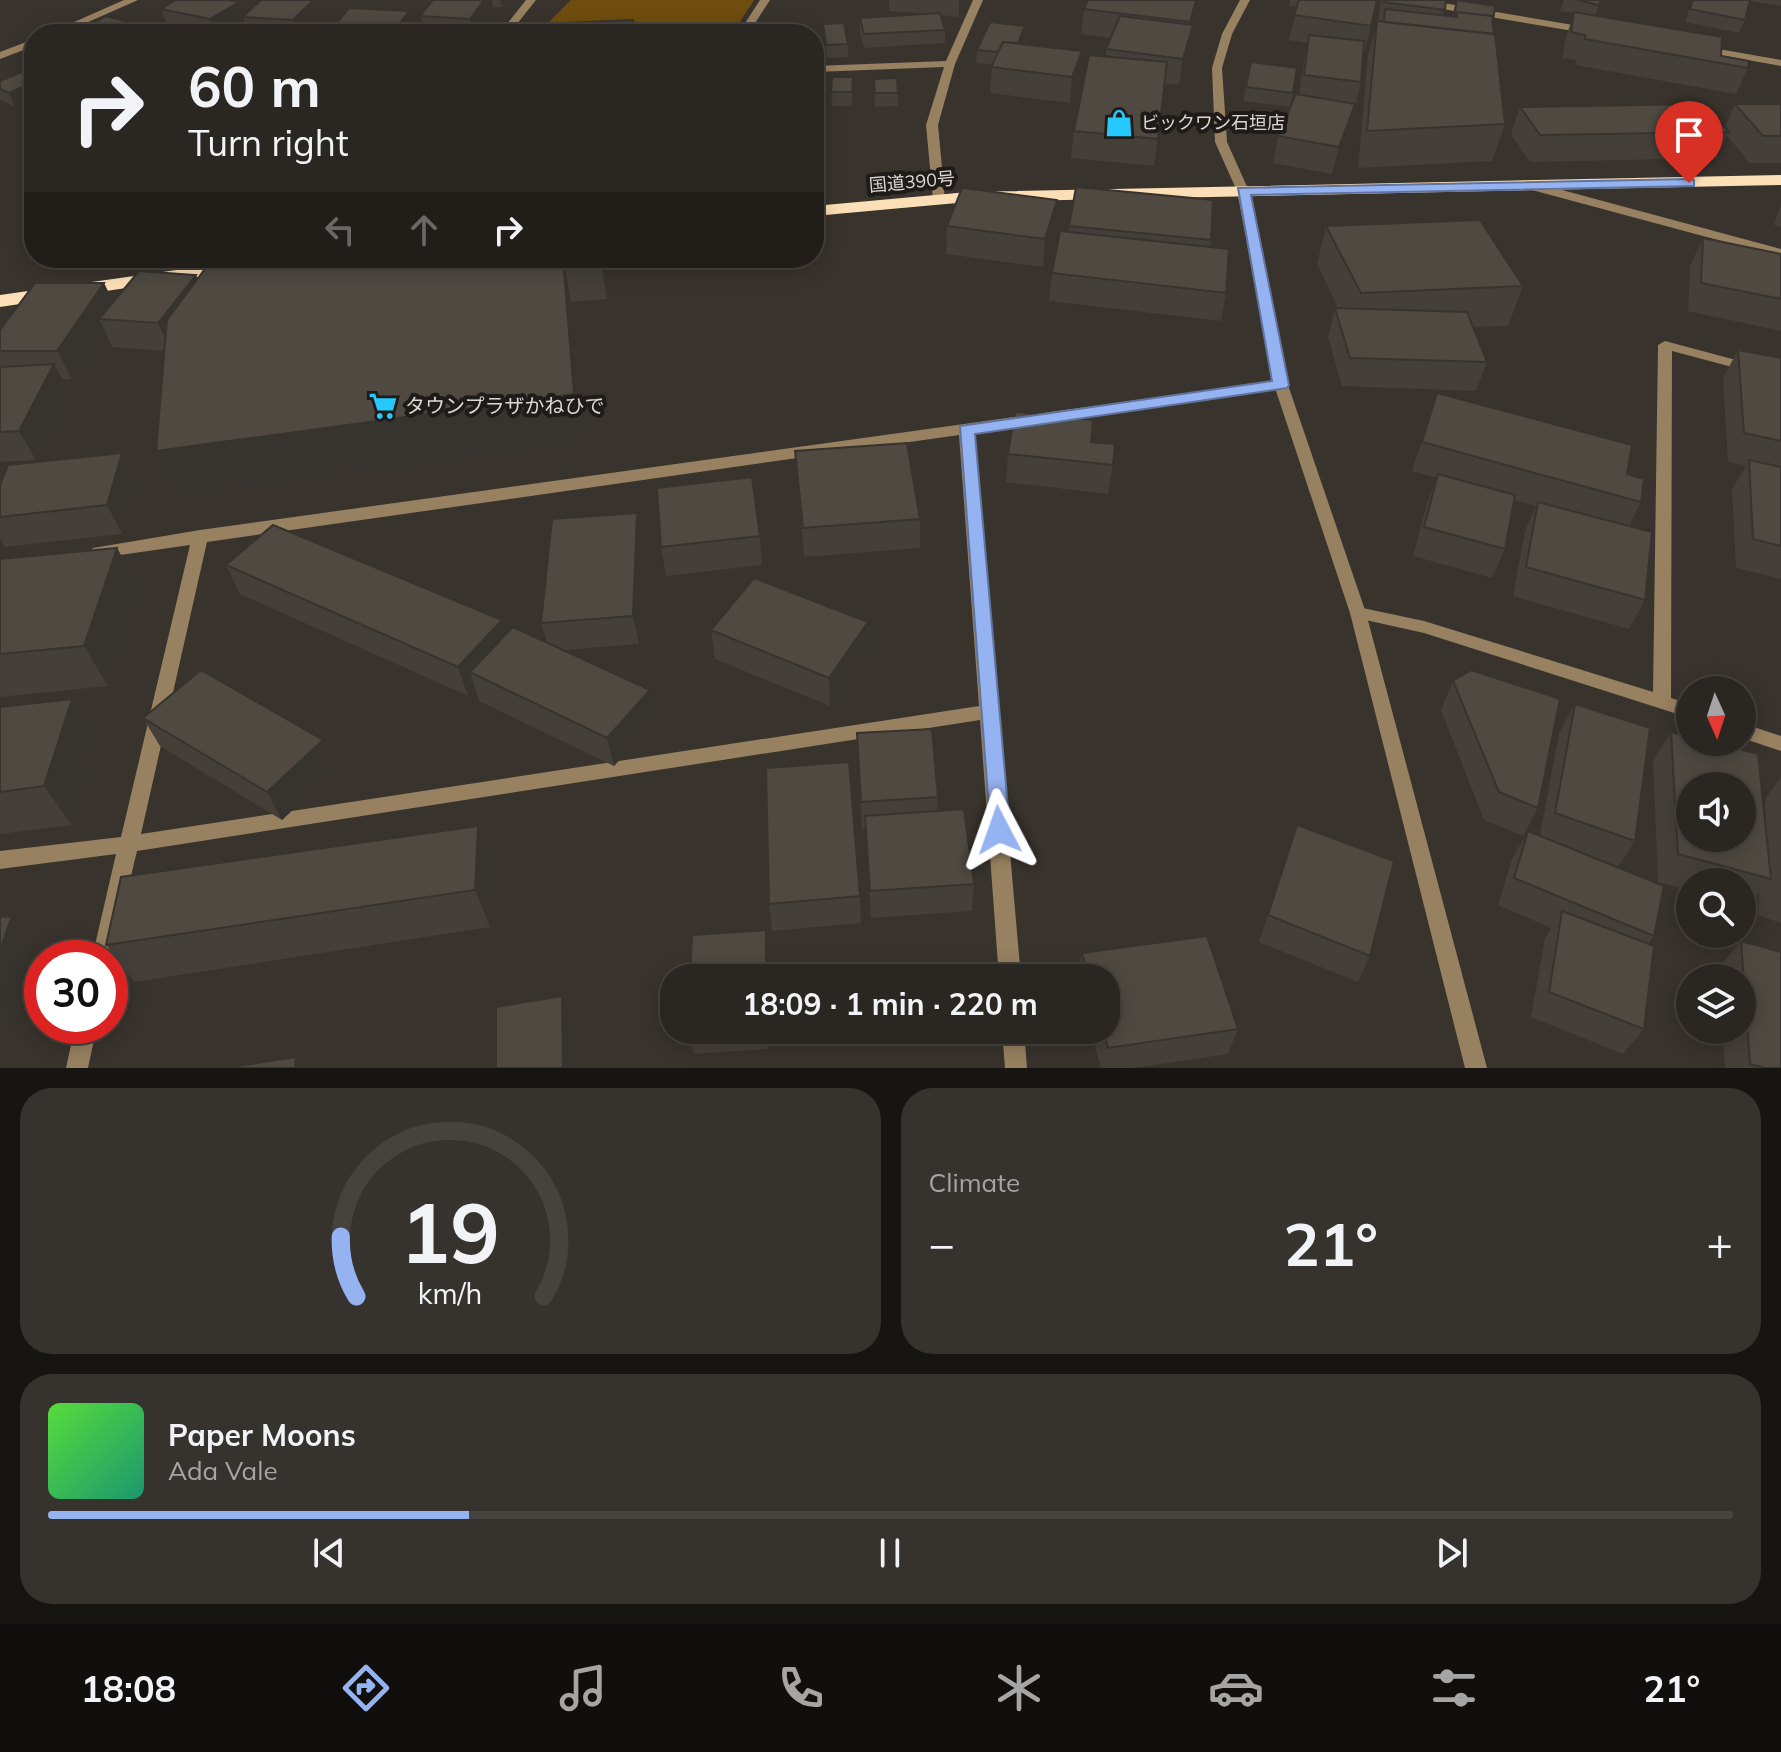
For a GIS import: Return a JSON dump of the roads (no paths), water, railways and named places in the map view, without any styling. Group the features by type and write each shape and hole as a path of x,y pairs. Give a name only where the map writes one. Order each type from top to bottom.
{"highway":[{"name":"国道390号","path":"824,210 939,200 1781,180"},
{"path":"0,301 227,268"}],"street":[{"path":"76,24 133,0"},
{"path":"512,24 531,0"},
{"path":"749,24 765,0"},
{"path":"939,200 932,125 950,64 978,0"},
{"path":"1245,0 1227,34 1217,68 1221,142 1243,191 1281,385 1358,613 1476,1068"},
{"path":"1407,0 1610,34"},
{"path":"0,56 24,46"},
{"path":"1688,47 1781,63"},
{"path":"824,69 950,64"},
{"path":"1536,187 1781,253"},
{"path":"1662,701 1665,345 1781,376"},
{"path":"77,555 1281,385"},
{"path":"966,430 1009,964"},
{"path":"106,940 200,536"},
{"path":"1358,613 1424,627 1676,706"},
{"path":"0,860 128,844 991,711"},
{"path":"1756,735 1781,744"},
{"path":"77,1068 82,1044"},
{"path":"1014,1044 1016,1068"}],"place":[{"name":"ビックワン石垣店","path":"1119,123"},
{"name":"タウンプラザかねひで","path":"383,406"}]}
